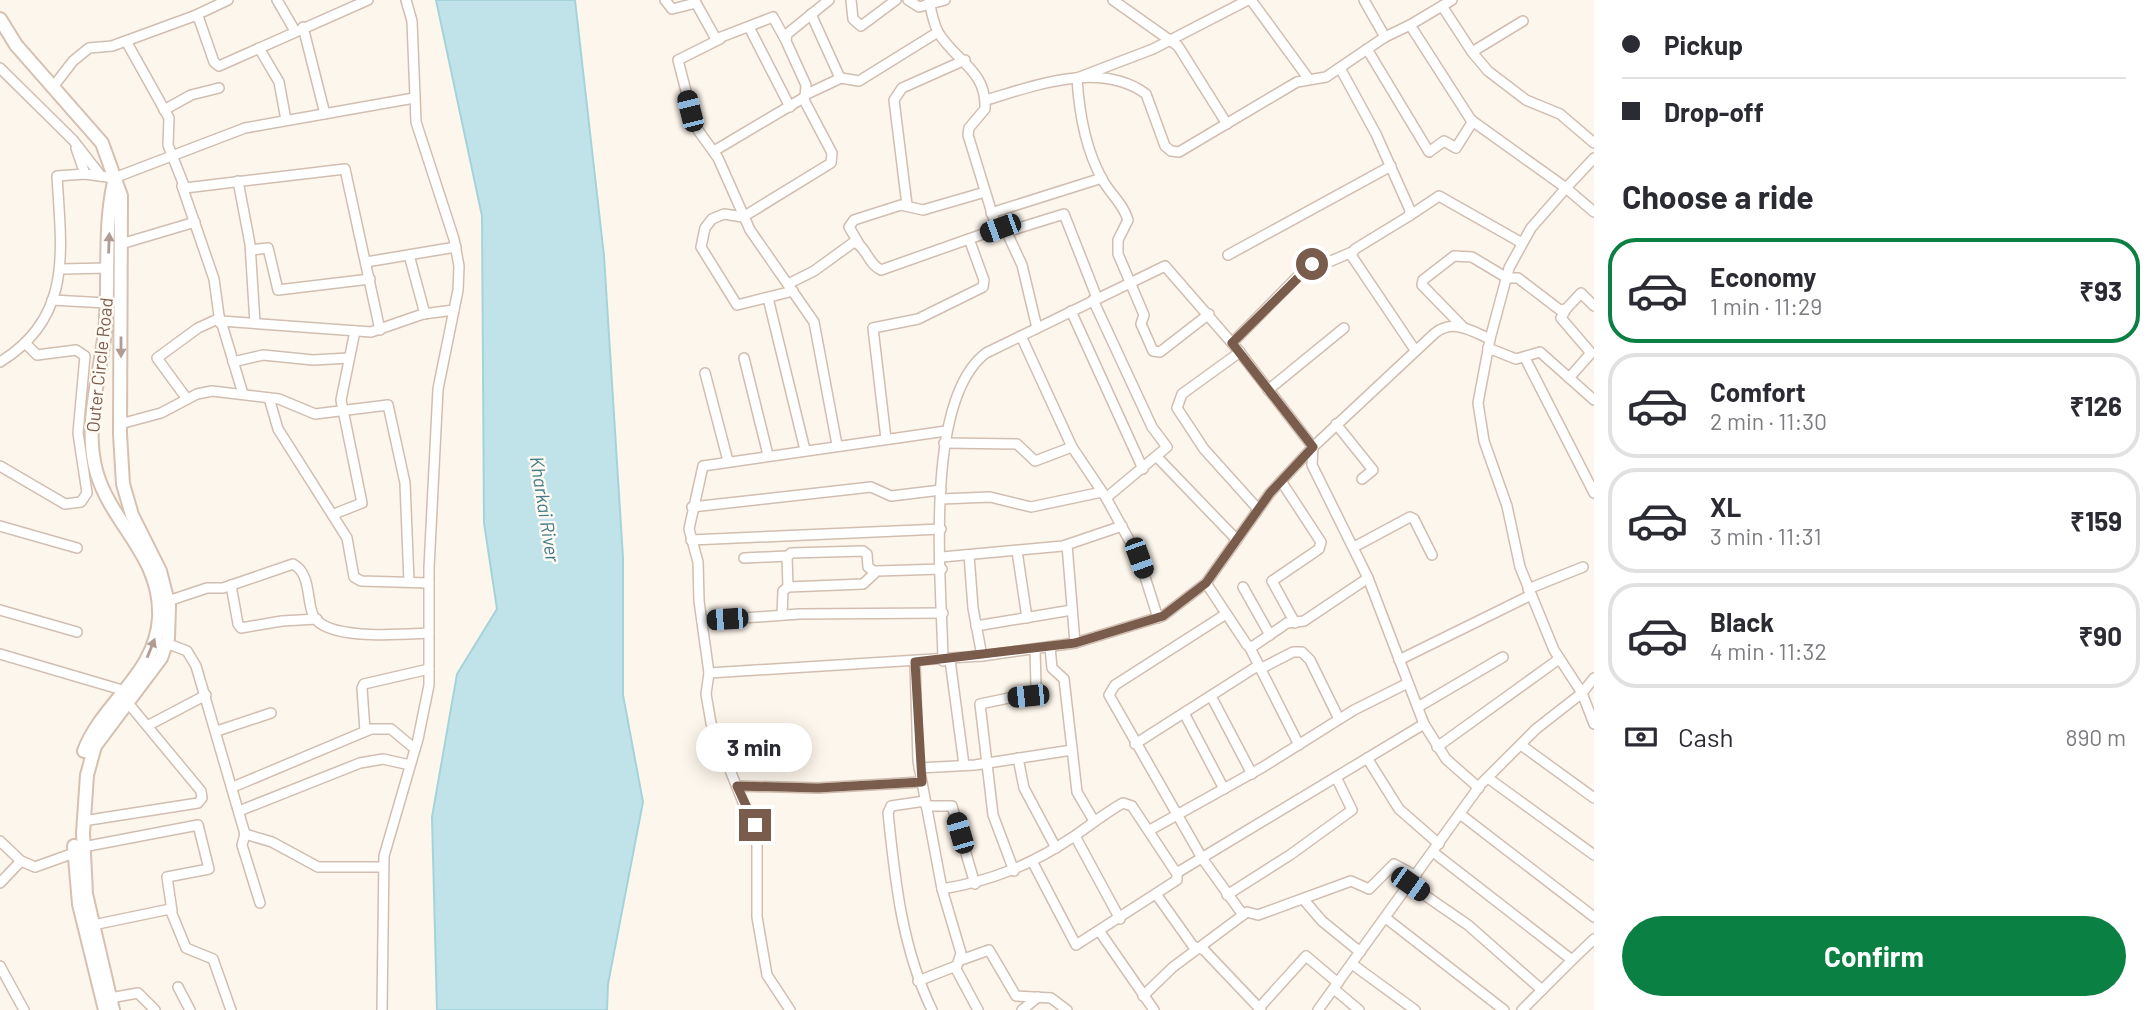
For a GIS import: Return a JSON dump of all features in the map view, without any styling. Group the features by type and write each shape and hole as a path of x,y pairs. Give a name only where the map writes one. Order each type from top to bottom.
{"main road":[{"name":"Outer Circle Road","path":"0,19 16,45 102,143 110,178 107,303 92,425 92,450 102,489 143,552 151,571 159,609 156,636 150,653 130,696 95,746 87,775 78,850 109,1006"},
{"name":"Outer Circle Road","path":"109,1006 79,904 78,850 85,749 96,728 155,668 166,643 170,622 168,601 157,562 127,501 120,424 121,196 110,178"}],"street":[{"path":"53,87 80,53 89,48 126,41 194,16 212,4 228,0"},
{"path":"278,0 299,29 325,114"},
{"path":"194,16 199,19 217,65 368,0"},
{"path":"382,1010 383,867 427,704 429,583 438,388 459,266 456,247 421,141 414,99 414,49 406,0"},
{"path":"665,0 672,9 696,3 710,34 720,39"},
{"path":"786,41 789,31 829,0"},
{"path":"851,0 853,19 860,26 896,0"},
{"path":"908,0 915,7 945,0"},
{"path":"1113,0 1170,38 1185,55 1227,124"},
{"path":"986,100 1077,78 1153,49 1249,0 1308,78"},
{"path":"1364,0 1385,37"},
{"path":"1077,78 1113,80 1146,94 1165,146 1171,151 1187,148 1308,78 1322,78 1340,68 1385,37 1452,0"},
{"path":"929,2 938,32 980,79 986,100 985,109 968,131 991,213 1023,269 1037,328"},
{"path":"1442,6 1472,52 1503,84 1526,100 1560,114 1594,143"},
{"path":"811,14 840,78"},
{"path":"837,445 814,322 791,287 743,217 714,151 695,126 678,63 684,55 773,17 806,85 805,96 832,153 831,163 743,217 724,215 712,219 705,228 702,251 737,305 768,298 791,287 854,242 859,244"},
{"path":"1472,52 1523,21"},
{"path":"1410,25 1473,121 1566,188 1594,212"},
{"path":"749,27 790,107"},
{"path":"714,151 840,78 859,81 938,32"},
{"path":"126,41 170,124 167,140 214,279 220,320 243,394"},
{"path":"259,48 279,82 286,120"},
{"path":"1367,49 1429,152 1444,141 1456,148 1473,121"},
{"path":"907,205 894,100 902,88 965,60"},
{"path":"0,68 110,178"},
{"path":"1340,68 1391,166 1409,206 1409,216"},
{"path":"1077,78 1081,122 1102,178 1125,211 1128,220 1117,245 1120,262 1144,314 1141,324 1156,353 1209,314"},
{"path":"164,110 191,95 219,88"},
{"path":"0,362 25,343 52,300 61,268 57,176 85,174 110,178 232,132 286,120 414,99"},
{"path":"73,140 85,174"},
{"path":"1594,158 1545,210 1522,243 1507,278 1489,343 1478,403 1481,422 1507,506 1520,567 1559,659 1582,693 1594,723"},
{"path":"1228,256 1391,166"},
{"path":"182,186 188,189 344,167 380,330"},
{"path":"991,213 1102,178"},
{"path":"238,181 251,250 255,323"},
{"path":"692,507 871,487 891,496 989,498 1031,507 1104,495 1158,458 1167,447 1152,427 1095,299 1065,214 969,239 881,270 873,265 849,227 851,222 907,205 923,210 985,192"},
{"path":"1232,343 1308,266 1329,262 1352,252 1439,195 1522,243"},
{"path":"121,244 195,222"},
{"path":"886,439 873,328 931,314 983,287 984,279 969,239"},
{"path":"366,262 456,247"},
{"path":"251,250 268,248 278,290 369,279"},
{"path":"1352,252 1353,258 1415,350"},
{"path":"409,255 425,314"},
{"path":"1566,309 1558,309 1518,278 1507,278 1463,255 1447,260 1423,280 1424,288 1464,327 1511,359 1525,358 1540,352 1594,400"},
{"path":"964,765 947,661 943,613 941,495 946,431 967,374 975,362 986,353 1165,266 1209,314 1313,447 1312,465 1368,578 1424,724 1437,747 1479,788"},
{"path":"61,268 108,268"},
{"path":"1569,378 1591,352 1561,318 1581,293 1594,306"},
{"path":"768,298 805,450"},
{"path":"52,300 107,303"},
{"path":"187,399 157,358 198,328 220,320 355,331 380,330 425,314 453,310"},
{"path":"1071,311 1143,469"},
{"path":"709,673 947,661 1075,643 1158,618 1206,583 1258,509 1336,424 1442,327 1464,327"},
{"path":"1268,390 1344,328"},
{"path":"334,514 362,503 343,411 342,386 355,331"},
{"path":"1021,336 1072,447 1104,495 1139,558 1158,618"},
{"path":"0,466 65,504 76,505 87,493 78,433 85,356 76,351 37,355 25,343"},
{"path":"1240,352 1182,394 1177,408 1205,449 1258,509"},
{"path":"233,362 263,355 313,360 349,359"},
{"path":"744,358 768,455"},
{"path":"1525,358 1594,493"},
{"path":"705,373 728,461"},
{"path":"120,424 161,413 187,399 212,391 291,402 315,414 383,404 389,407 405,482 408,583"},
{"path":"268,398 278,429 347,538 354,577 361,581 429,583"},
{"path":"1336,424 1373,470 1362,479"},
{"path":"790,1010 767,975 759,940 757,837 708,711 706,694 709,673 698,562 689,529 703,466 946,431"},
{"path":"944,443 1017,444 1035,461 1072,447"},
{"path":"1158,458 1237,540"},
{"path":"1281,481 1321,542 1319,549 1272,581 1296,623"},
{"path":"1354,547 1410,517 1414,519 1432,555"},
{"path":"0,526 77,548"},
{"path":"942,557 1067,545 1122,526"},
{"path":"691,540 941,528"},
{"path":"1067,545 1075,643"},
{"path":"744,558 863,551 867,554 868,567 875,572 942,569"},
{"path":"1017,551 1027,618"},
{"path":"969,555 976,626 982,656"},
{"path":"787,556 788,587"},
{"path":"168,601 206,588 219,589 295,564 310,590 317,620"},
{"path":"1399,660 1530,592 1583,568"},
{"path":"782,615 783,591 788,587 863,584 869,582 875,572"},
{"path":"1250,646 1287,623 1304,621 1368,578"},
{"path":"1206,583 1250,646 1299,745"},
{"path":"231,585 241,628 294,620 317,620 360,635 429,633"},
{"path":"1242,587 1270,635"},
{"path":"0,610 77,632"},
{"path":"976,626 1072,610"},
{"path":"702,621 782,615 943,613"},
{"path":"1226,614 1110,690 1111,701 1202,858 1243,915"},
{"path":"166,643 181,648 193,658 233,787 245,834 242,845 260,903"},
{"path":"1050,647 1052,668 1064,679 1080,800 1094,821"},
{"path":"1014,871 993,815 980,704 1033,694 1036,687 1035,649"},
{"path":"1135,744 1259,667 1293,652 1302,652 1314,667 1339,719"},
{"path":"0,654 130,696 149,725 201,790 201,801 83,821"},
{"path":"1418,707 1503,657"},
{"path":"1437,747 1559,659"},
{"path":"915,662 919,768 925,804 959,963 957,972 978,1010"},
{"path":"365,731 363,686 429,668"},
{"path":"1318,1010 1387,919 1479,788 1521,745 1582,693 1594,678"},
{"path":"1150,830 1252,774 1339,719 1408,683"},
{"path":"149,725 206,695"},
{"path":"1210,696 1252,774"},
{"path":"217,732 271,713"},
{"path":"1184,713 1224,789"},
{"path":"1177,872 1424,724"},
{"path":"233,787 365,731 391,729 415,749"},
{"path":"1521,745 1594,798"},
{"path":"919,768 988,763 1072,750"},
{"path":"1018,758 1024,788 1056,848"},
{"path":"1367,758 1399,809 1436,848 1572,960"},
{"path":"239,811 367,761 383,759 410,765"},
{"path":"1227,895 1350,811 1352,804 1336,777"},
{"path":"1488,778 1594,855"},
{"path":"737,786 818,788 922,782"},
{"path":"942,889 975,884 1014,871 1032,861 1056,848 1122,803 1128,803 1150,830 1177,872 1178,878 1120,919 1076,945 1032,861"},
{"path":"932,1010 918,981 896,897 888,813 891,806 952,806 975,884"},
{"path":"1460,814 1594,916"},
{"path":"0,841 21,861 35,867 78,850 198,825 209,869 167,877 172,911 186,948 213,959 226,1008"},
{"path":"245,834 272,842 318,867 383,867"},
{"path":"1074,836 1120,919"},
{"path":"0,883 21,861"},
{"path":"1143,996 1198,948 1248,912 1256,916 1351,881 1368,889 1394,864 1542,990"},
{"path":"1156,894 1198,948 1205,950 1260,1009 1306,956 1359,1010"},
{"path":"1304,900 1322,921 1360,952"},
{"path":"93,925 167,909 172,911"},
{"path":"1387,919 1504,1010"},
{"path":"1100,932 1154,1010"},
{"path":"1522,1010 1594,939"},
{"path":"918,981 989,950 1016,996 1055,999 1067,1010"},
{"path":"1352,964 1415,1010"},
{"path":"0,966 24,1010"},
{"path":"0,985 10,980"},
{"path":"178,987 190,1010"},
{"path":"109,1006 138,993 155,1010"},
{"path":"779,1010 781,997"},
{"path":"1022,1010 1038,997"}],"water":[{"name":"Kharkai River","path":"436,0 575,0 604,256 623,558 623,695 643,802 608,984 607,1010 437,1010 432,817 457,674 497,609 484,523 482,216"}],"route":[{"path":"755,825 737,786 818,788 922,782 918,761 915,662 950,660 1075,643 1153,621 1172,610 1206,583 1270,493 1313,447 1232,343 1312,264"}]}
